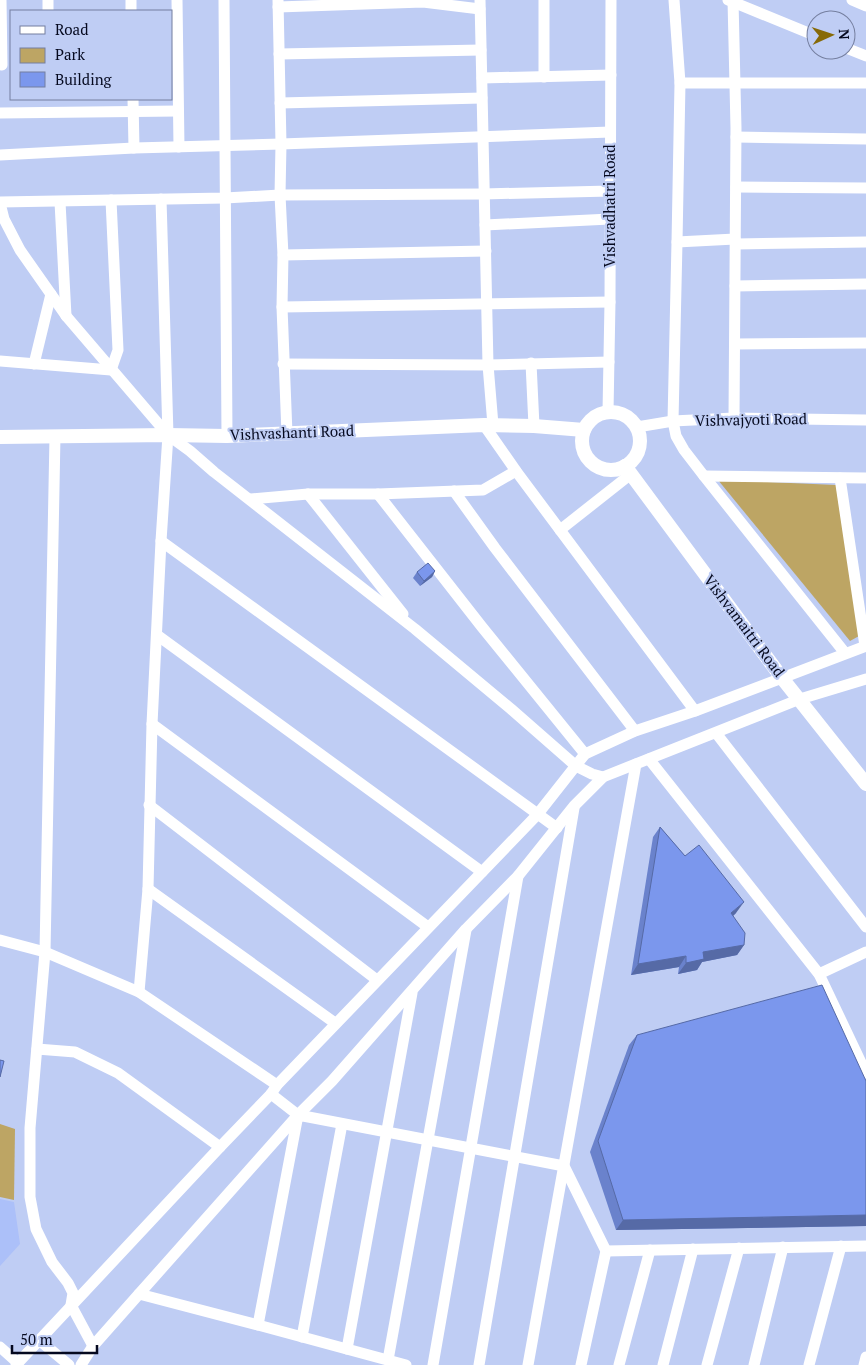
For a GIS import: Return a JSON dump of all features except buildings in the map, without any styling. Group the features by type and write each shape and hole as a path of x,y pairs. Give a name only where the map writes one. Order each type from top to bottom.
{"street":[{"path":"1,0 4,65"},
{"path":"177,0 179,147"},
{"path":"224,0 227,436"},
{"path":"544,0 544,77"},
{"name":"Vishvadhatri Road","path":"608,412 611,0"},
{"path":"674,0 680,82 673,421 676,436 704,476 845,654"},
{"path":"852,0 866,6"},
{"path":"734,418 736,82 731,1 806,32"},
{"path":"286,434 283,364 283,255 280,195 281,144 278,4 423,2 480,4 488,425 516,471 695,710"},
{"path":"279,54 481,50"},
{"path":"482,78 611,75"},
{"path":"680,82 866,84"},
{"path":"280,103 482,98"},
{"path":"133,100 134,148"},
{"path":"0,113 178,111"},
{"path":"0,155 134,148 610,132"},
{"path":"736,137 866,139"},
{"path":"736,187 866,188"},
{"path":"603,777 576,766 415,629 168,435 66,317 2,223 0,203 280,195 610,191"},
{"path":"139,992 148,889 152,724 168,435 161,198"},
{"path":"111,200 118,350 111,370"},
{"path":"60,202 66,317"},
{"path":"485,225 610,219"},
{"path":"678,242 866,242"},
{"path":"283,255 486,251"},
{"path":"735,286 866,284"},
{"path":"34,364 51,294"},
{"path":"282,306 610,302"},
{"path":"735,344 866,343"},
{"path":"0,361 111,370"},
{"path":"283,364 488,365 609,362"},
{"path":"531,363 534,426"},
{"path":"560,530 628,470 640,446 640,436 637,427 631,419 614,411 596,416 588,422 584,430 583,450 594,465 603,469 628,470"},
{"name":"Vishvajyoti Road","path":"637,427 673,421 734,418 866,420"},
{"name":"Vishvashanti Road","path":"0,437 227,436 488,425 584,430"},
{"path":"55,436 46,952 30,1128 30,1197 36,1229 52,1262 73,1293 72,1305 93,1346"},
{"name":"Vishvamaitri Road","path":"628,470 782,678 866,784"},
{"path":"251,499 308,494 378,494 483,490 516,471"},
{"path":"704,476 866,478"},
{"path":"0,1347 17,1364 336,1023 538,815 585,754 635,730 695,710 866,646 840,478"},
{"path":"454,491 494,548 635,730"},
{"path":"308,494 415,629"},
{"path":"378,494 585,754"},
{"path":"161,541 557,828"},
{"path":"157,635 482,872"},
{"path":"82,1365 93,1346 139,1294 298,1115 332,1081 466,929 518,876 574,806 603,777 800,700 866,679"},
{"path":"152,724 428,927"},
{"path":"716,732 866,927"},
{"path":"649,759 819,974 866,1073"},
{"path":"528,1365 636,764"},
{"path":"149,805 377,980"},
{"path":"478,1365 574,806"},
{"path":"433,1365 518,876"},
{"path":"148,889 336,1023"},
{"path":"388,1360 466,929"},
{"path":"0,940 46,952 139,992 274,1089 298,1115 564,1166"},
{"path":"819,974 866,952"},
{"path":"348,1349 412,991"},
{"path":"37,1049 75,1052 118,1073 220,1147"},
{"path":"258,1325 298,1115"},
{"path":"302,1337 342,1124"},
{"path":"564,1166 606,1252 581,1365"},
{"path":"809,1365 841,1246"},
{"path":"606,1252 866,1246"},
{"path":"754,1365 783,1247"},
{"path":"707,1365 739,1248"},
{"path":"619,1365 650,1250"},
{"path":"663,1365 694,1250"},
{"path":"139,1294 406,1365"},
{"path":"39,1340 69,1365"},
{"path":"864,1365 866,1357"}],"shaded area":[{"path":"0,1199 14,1202 20,1244 0,1266"}],"green space":[{"path":"718,480 836,485 859,636 850,641"},
{"path":"0,1124 15,1129 14,1200 0,1197"}]}
